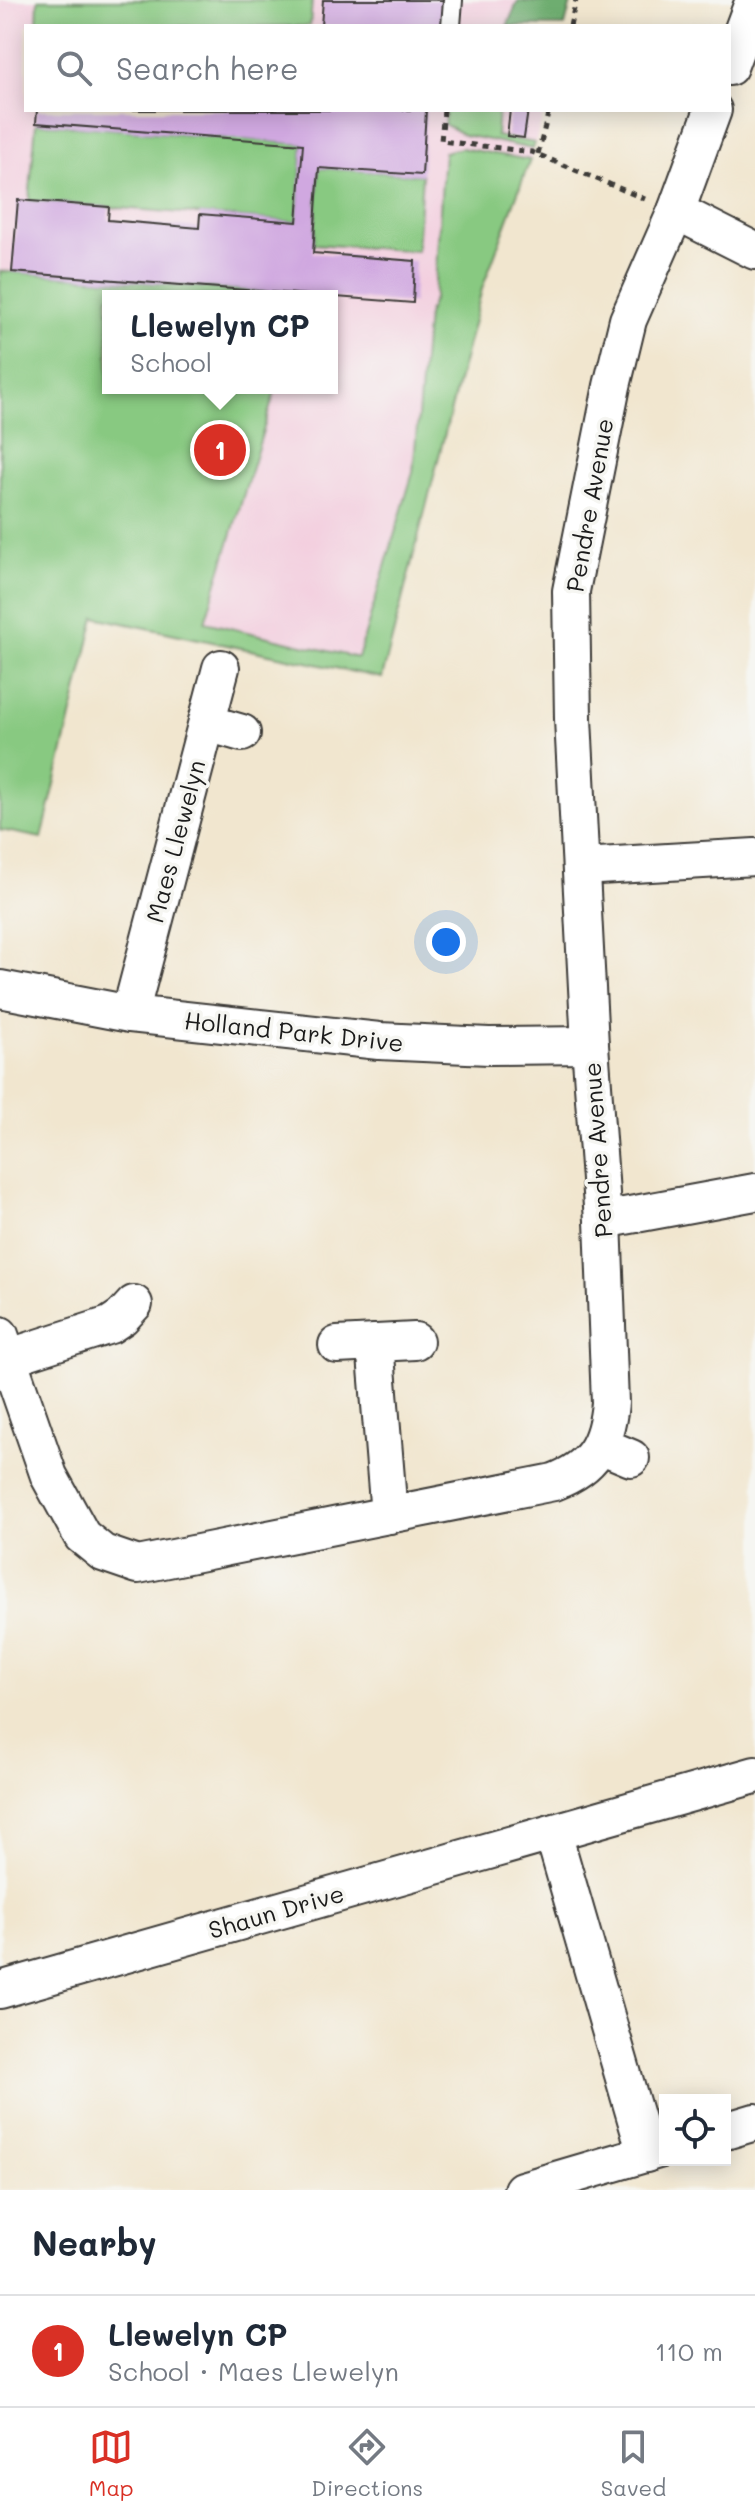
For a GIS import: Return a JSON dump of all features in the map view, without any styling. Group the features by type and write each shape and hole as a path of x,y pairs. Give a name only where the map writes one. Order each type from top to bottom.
{"street":[{"path":"731,62 754,0"},
{"name":"Pendre Avenue","path":"4,1347 49,1476 82,1536 103,1553 138,1565 554,1482 616,1451 608,1425 610,1403 603,1220 590,1045 573,719 571,591 628,320 676,211 712,112"},
{"path":"676,211 755,251"},
{"name":"Maes Llewelyn","path":"130,1014 221,668"},
{"path":"207,723 242,733"},
{"path":"581,867 755,857"},
{"name":"Holland Park Drive","path":"0,989 130,1014 379,1041 489,1046 590,1045"},
{"path":"603,1220 755,1192"},
{"path":"4,1347 110,1325 134,1304"},
{"path":"337,1345 415,1341"},
{"path":"375,1343 389,1515"},
{"name":"Shaun Drive","path":"0,1990 755,1775"},
{"path":"524,2190 656,2151 553,1833"},
{"path":"731,2129 755,2122"}],"lane":[{"path":"451,24 453,0"}],"path":[{"path":"570,24 576,0"},
{"path":"444,112 441,141 538,154 676,211"},
{"path":"538,154 548,112"}],"shaded area":[{"path":"0,0 571,0 565,24 24,24 24,112 544,112 482,289 382,678 96,617 0,610"}],"green space":[{"path":"38,0 312,0 310,24 37,24"},
{"path":"518,1 571,3 566,24 508,24"},
{"path":"446,112 498,112 496,136 535,143 533,149 464,135 444,124"},
{"path":"36,123 303,144 297,222 29,201"},
{"path":"461,148 530,160 482,289 382,678 95,617 42,838 0,830 0,271 236,290 102,290 102,394 274,394 205,622 358,658 413,472 427,315 434,298 444,152"},
{"path":"319,168 422,175 417,251 314,244"}],"building":[{"path":"323,0 444,0 442,24 321,24"},
{"path":"37,112 426,112 422,175 319,168 313,253 415,261 413,303 338,297 338,290 245,290 12,272 18,200 109,207 108,220 199,228 200,214 297,222 303,144 36,123"},
{"path":"510,112 528,112 524,138 507,136"}],"place":[{"name":"Llewelyn CP","path":"220,450"}]}
